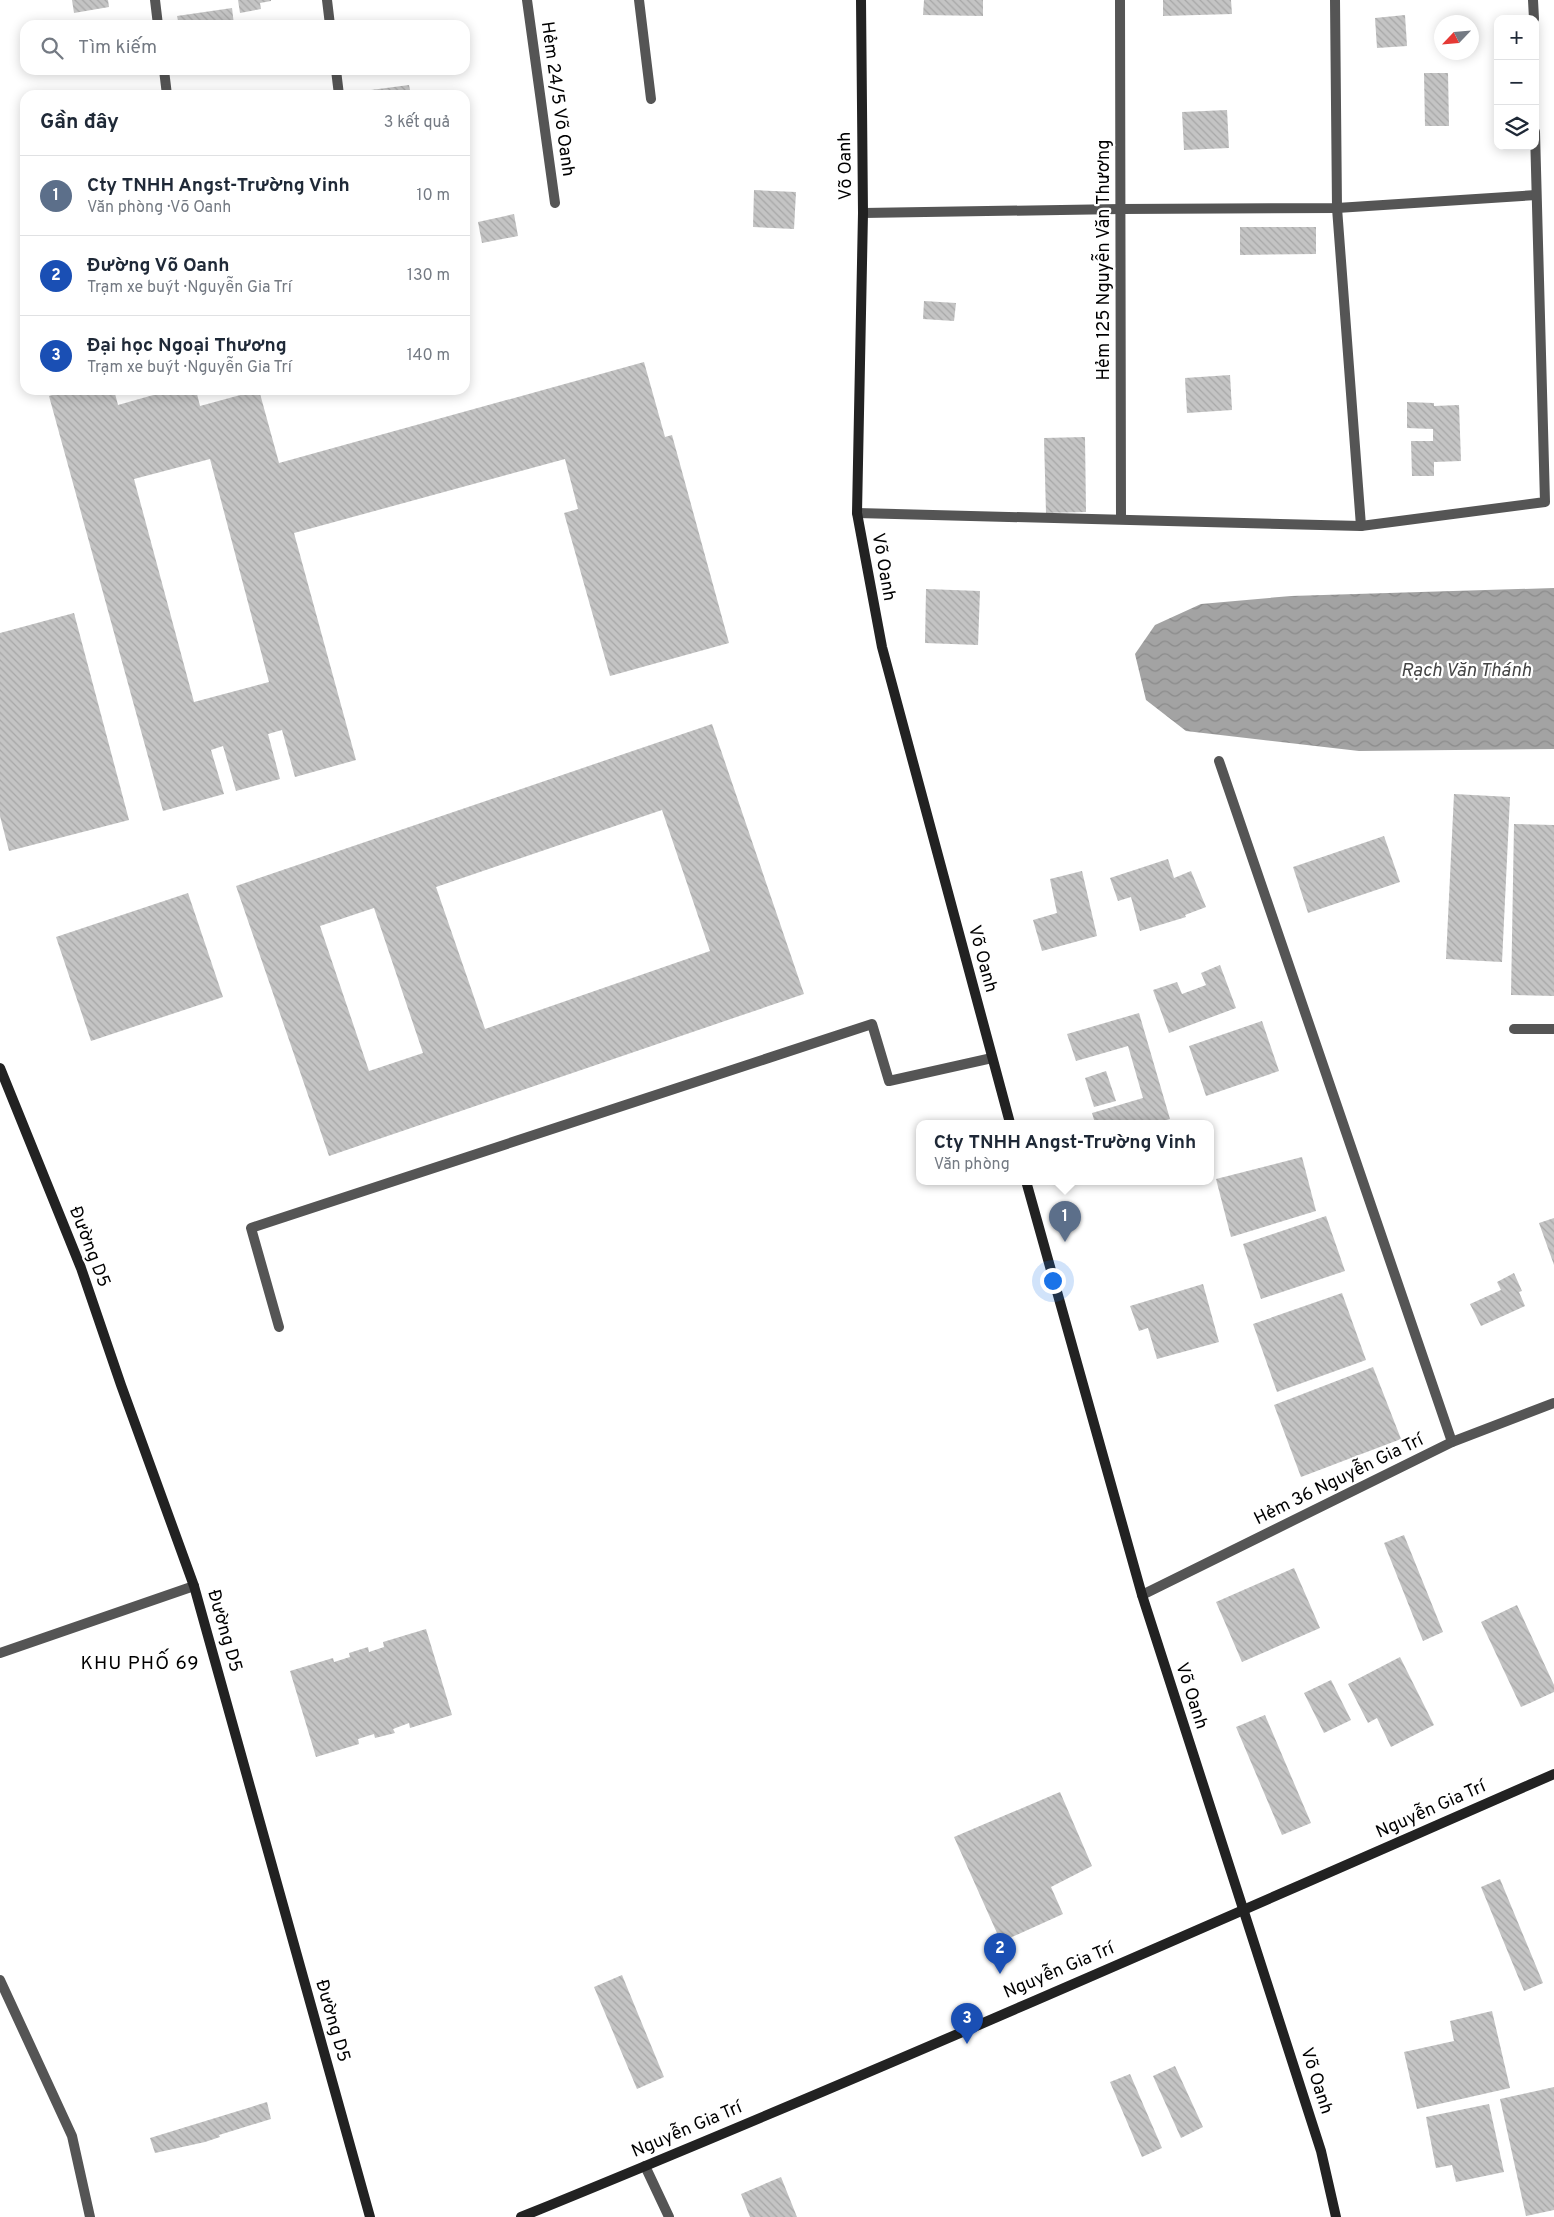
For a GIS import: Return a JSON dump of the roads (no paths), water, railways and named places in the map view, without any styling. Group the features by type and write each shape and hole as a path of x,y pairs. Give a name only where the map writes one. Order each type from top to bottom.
{"street":[{"path":"155,0 157,20"},
{"path":"327,0 329,20"},
{"name":"Hẻm 24/5 Võ Oanh","path":"527,0 555,203"},
{"path":"639,0 651,99"},
{"name":"Võ Oanh","path":"861,0 863,213 857,513 882,647 1009,1120"},
{"name":"Hẻm 125 Nguyễn Văn Thương","path":"1120,0 1121,519"},
{"path":"1335,0 1337,208 1361,526"},
{"path":"1534,0 1534,15"},
{"path":"165,75 166,90"},
{"path":"337,75 338,90"},
{"path":"857,513 1361,526 1549,502 1535,150"},
{"path":"863,213 1337,208 1536,195"},
{"path":"1219,761 1452,1442"},
{"path":"279,1327 251,1228 872,1024 889,1082 992,1058"},
{"path":"1514,1029 1554,1029"},
{"name":"Đường D5","path":"0,1070 82,1268 121,1385 194,1586 370,2217"},
{"name":"Võ Oanh","path":"1027,1185 1142,1595 1321,2151 1336,2217"},
{"name":"Hẻm 36 Nguyễn Gia Trí","path":"1142,1595 1452,1442 1554,1403"},
{"path":"0,1653 194,1586"},
{"name":"Nguyễn Gia Trí","path":"521,2217 645,2166 1554,1774"},
{"path":"0,1980 72,2136 90,2217"},
{"path":"645,2166 669,2217"}],"water":[{"name":"Rạch Văn Thánh","path":"1554,588 1554,749 1359,751 1186,731 1146,700 1135,654 1155,625 1201,604 1291,596"}],"place":[{"name":"Cty TNHH Angst-Trường Vinh","path":"1065,1242"},
{"name":"Đường Võ Oanh","path":"1000,1974"},
{"name":"Đại học Ngoại Thương","path":"967,2044"}],"district":[{"name":"KHU PHỐ 69","path":"140,1664"}]}
